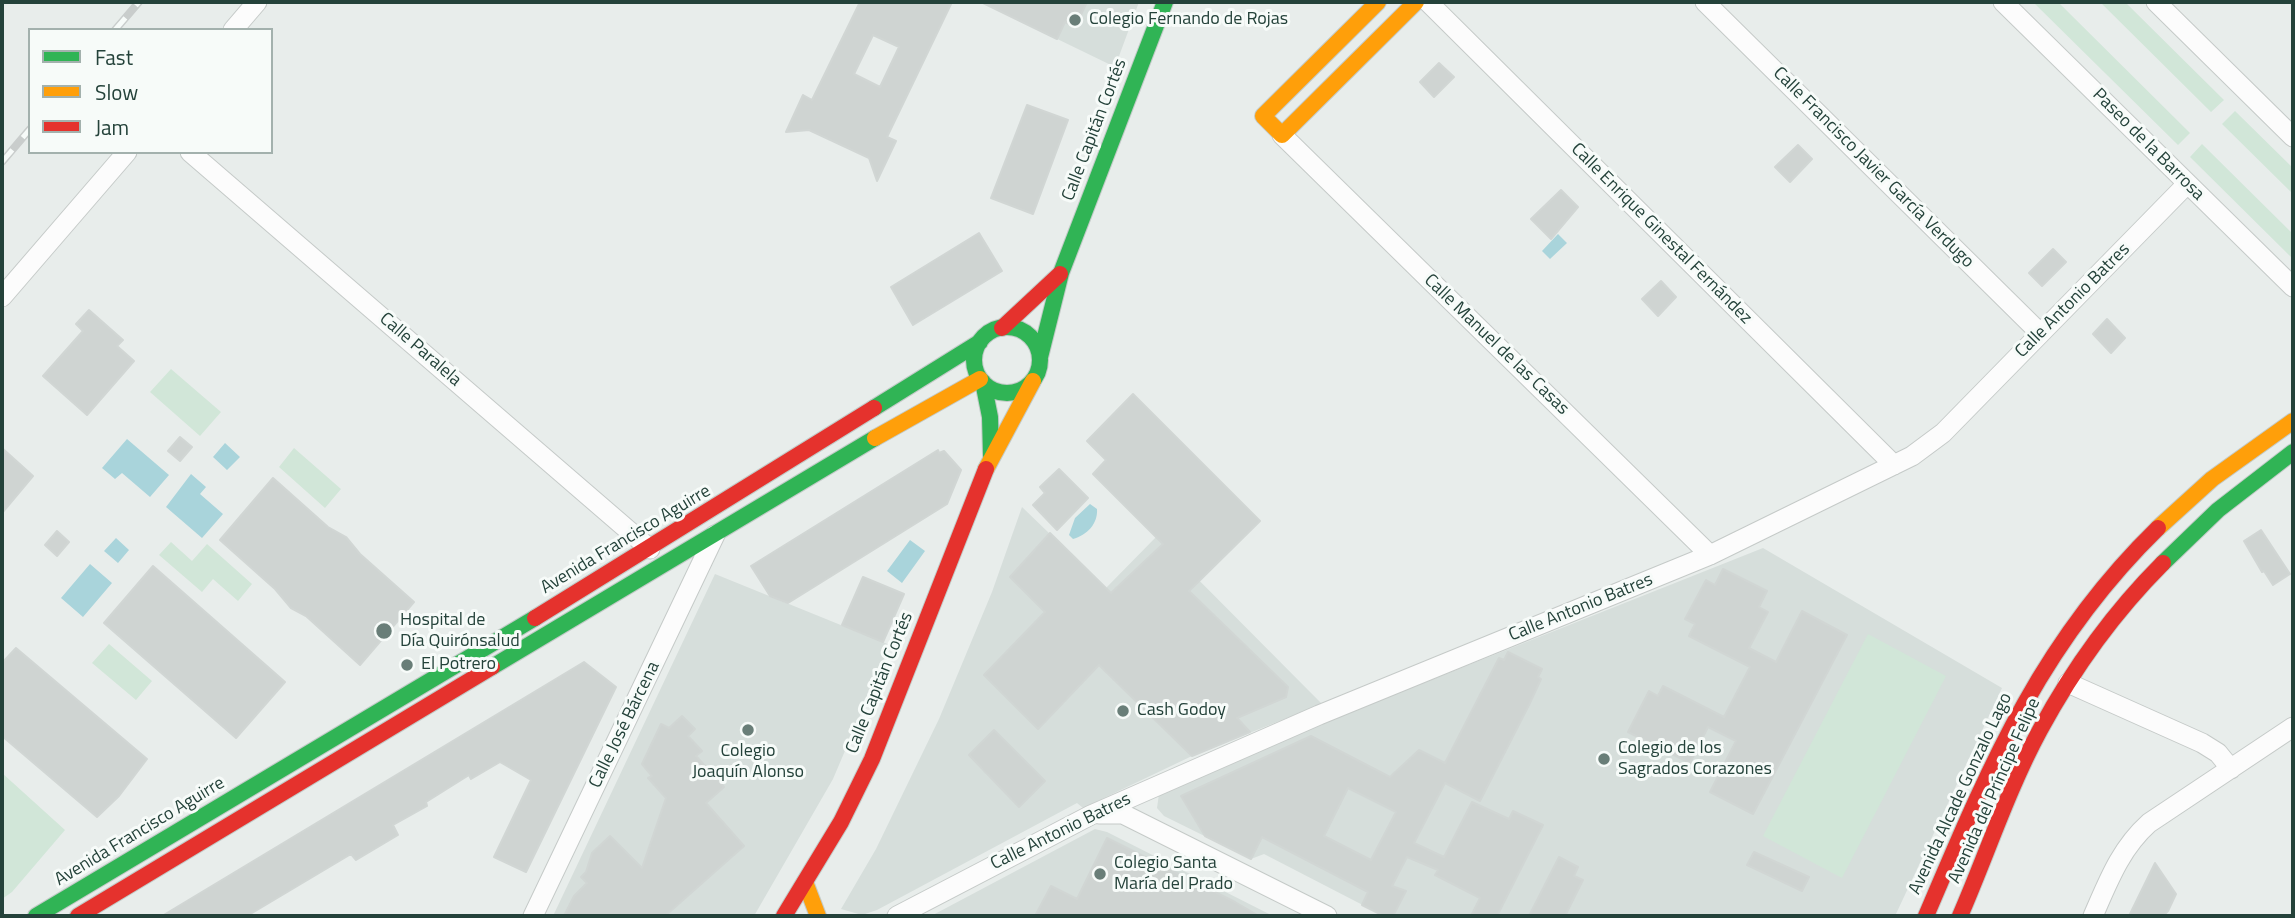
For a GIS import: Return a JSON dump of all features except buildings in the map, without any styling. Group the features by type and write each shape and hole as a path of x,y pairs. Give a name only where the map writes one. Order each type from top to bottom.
{"main road":[{"name":"Calle Capitán Cortés","path":"784,916 841,822 872,759 991,454 1038,371 1061,273 1165,2"},
{"path":"1378,2 1263,116 1282,135 1416,2"},
{"name":"Calle Capitán Cortés","path":"991,454 990,417 974,360 981,342 990,333 1002,328 1061,273"},
{"path":"1002,328 1017,329 1027,334 1037,346 1040,357"},
{"name":"Avenida Francisco Aguirre","path":"36,916 650,549 981,342"},
{"path":"78,916 938,400 981,381 992,389 1006,393 1021,390 1033,381"},
{"name":"Avenida Alcade Gonzalo Lago","path":"1926,916 2000,747 2038,677 2070,629 2128,558 2160,525 2222,470 2293,421"},
{"path":"2067,683 2105,628 2158,565 2222,505 2293,452"},
{"name":"Avenida del Príncipe Felipe","path":"1960,916 2039,732 2067,683"},
{"path":"805,882 818,916"}],"street":[{"path":"235,28 257,2"},
{"name":"Calle Enrique Ginestal Fernández","path":"1428,2 1894,465"},
{"name":"Calle Francisco Javier García Verdugo","path":"1705,2 2040,333"},
{"name":"Paseo de la Barrosa","path":"2003,2 2293,288"},
{"path":"2156,2 2293,137"},
{"name":"Calle Manuel de las Casas","path":"1282,135 1710,555"},
{"path":"2,297 125,154"},
{"name":"Calle Paralela","path":"192,154 650,549"},
{"name":"Calle Antonio Batres","path":"897,916 1091,815 1319,715 1710,555 1894,465 1944,433 2187,184"},
{"name":"Calle José Bárcena","path":"533,916 716,533"},
{"path":"2067,683 2202,743 2218,753 2231,769"},
{"path":"2093,916 2118,859 2132,838 2149,823 2293,727"},
{"path":"1091,815 1123,814 1327,916"}],"shaded area":[{"name":"Colegio Fernando de Rojas","path":"981,2 1139,2 1115,67"},
{"name":"Cash Godoy","path":"1022,507 1106,588 1156,537 1322,704 1192,756 1083,808 1077,803 877,910 862,915 841,909 876,849 939,719 992,592"},
{"name":"Colegio de los Sagrados Corazones","path":"1763,548 2002,688 1895,916 1384,916 1264,854 1251,859 1164,816 1157,808 1159,794 1305,730"},
{"name":"Colegio Joaquín Alonso","path":"715,574 890,645 833,779 754,916 553,916"},
{"name":"Colegio Santa María del Prado","path":"1095,829 1107,832 1273,916 931,916"}],"green space":[{"path":"2033,2 2058,2 2190,133 2178,145"},
{"path":"2100,2 2125,2 2224,100 2211,112"},
{"path":"2235,111 2293,168 2293,194 2222,124"},
{"path":"2202,144 2293,234 2293,259 2190,157"},
{"path":"171,369 221,412 200,436 150,392"},
{"path":"294,448 341,489 325,508 279,467"},
{"path":"171,542 192,561 207,544 252,584 238,601 213,579 202,592 159,555"},
{"path":"1868,634 1946,676 1842,878 1763,836"},
{"path":"109,644 152,681 136,700 92,663"},
{"path":"2,773 65,830 12,892 2,899"}],"water":[{"path":"1558,234 1567,243 1550,259 1542,251"},
{"path":"127,439 169,475 150,497 122,473 115,479 102,468"},
{"path":"225,443 240,457 227,470 213,457"},
{"path":"191,474 206,487 200,494 223,514 202,538 166,507"},
{"path":"1090,504 1097,509 1094,524 1083,535 1073,539 1069,535 1075,518"},
{"path":"116,538 129,550 118,563 104,551"},
{"path":"910,540 925,551 902,583 887,571"},
{"path":"90,564 112,583 83,617 61,598"}],"railway":[{"path":"117,28 139,2"},
{"path":"2,162 28,131"}],"traffic: fast":[{"path":"1040,357 1061,273 1165,2"},
{"path":"1007,327 1020,330 1030,337 1037,347 1040,360 1037,373 1030,383 1020,390 1007,393 994,390 984,383 977,373 974,360 977,347 984,337 994,330 1007,327"},
{"path":"874,408 980,342"},
{"path":"983,382 990,417 991,455"},
{"path":"492,667 875,438"},
{"path":"2163,563 2218,510 2293,452"},
{"path":"36,916 535,618"}],"traffic: slow":[{"path":"1378,2 1263,116 1282,135 1416,2"},
{"path":"875,438 980,379"},
{"path":"986,469 1033,381"},
{"path":"2158,528 2212,479 2293,421"},
{"path":"805,882 818,916"}],"traffic: jam":[{"path":"1002,328 1060,274"},
{"path":"535,618 874,408"},
{"path":"784,916 841,822 872,759 986,469"},
{"path":"1926,916 1996,759 2049,662 2081,616 2158,528"},
{"path":"1960,916 2018,775 2053,707 2080,663 2111,621 2163,563"},
{"path":"78,916 492,667"}],"place":[{"name":"Colegio Fernando de Rojas","path":"1075,20"},
{"name":"Hospital de Día Quirónsalud","path":"384,631"},
{"name":"El Potrero","path":"407,665"},
{"name":"Cash Godoy","path":"1123,711"},
{"name":"Colegio Joaquín Alonso","path":"748,730"},
{"name":"Colegio de los Sagrados Corazones","path":"1604,759"},
{"name":"Colegio Santa María del Prado","path":"1100,874"}]}
